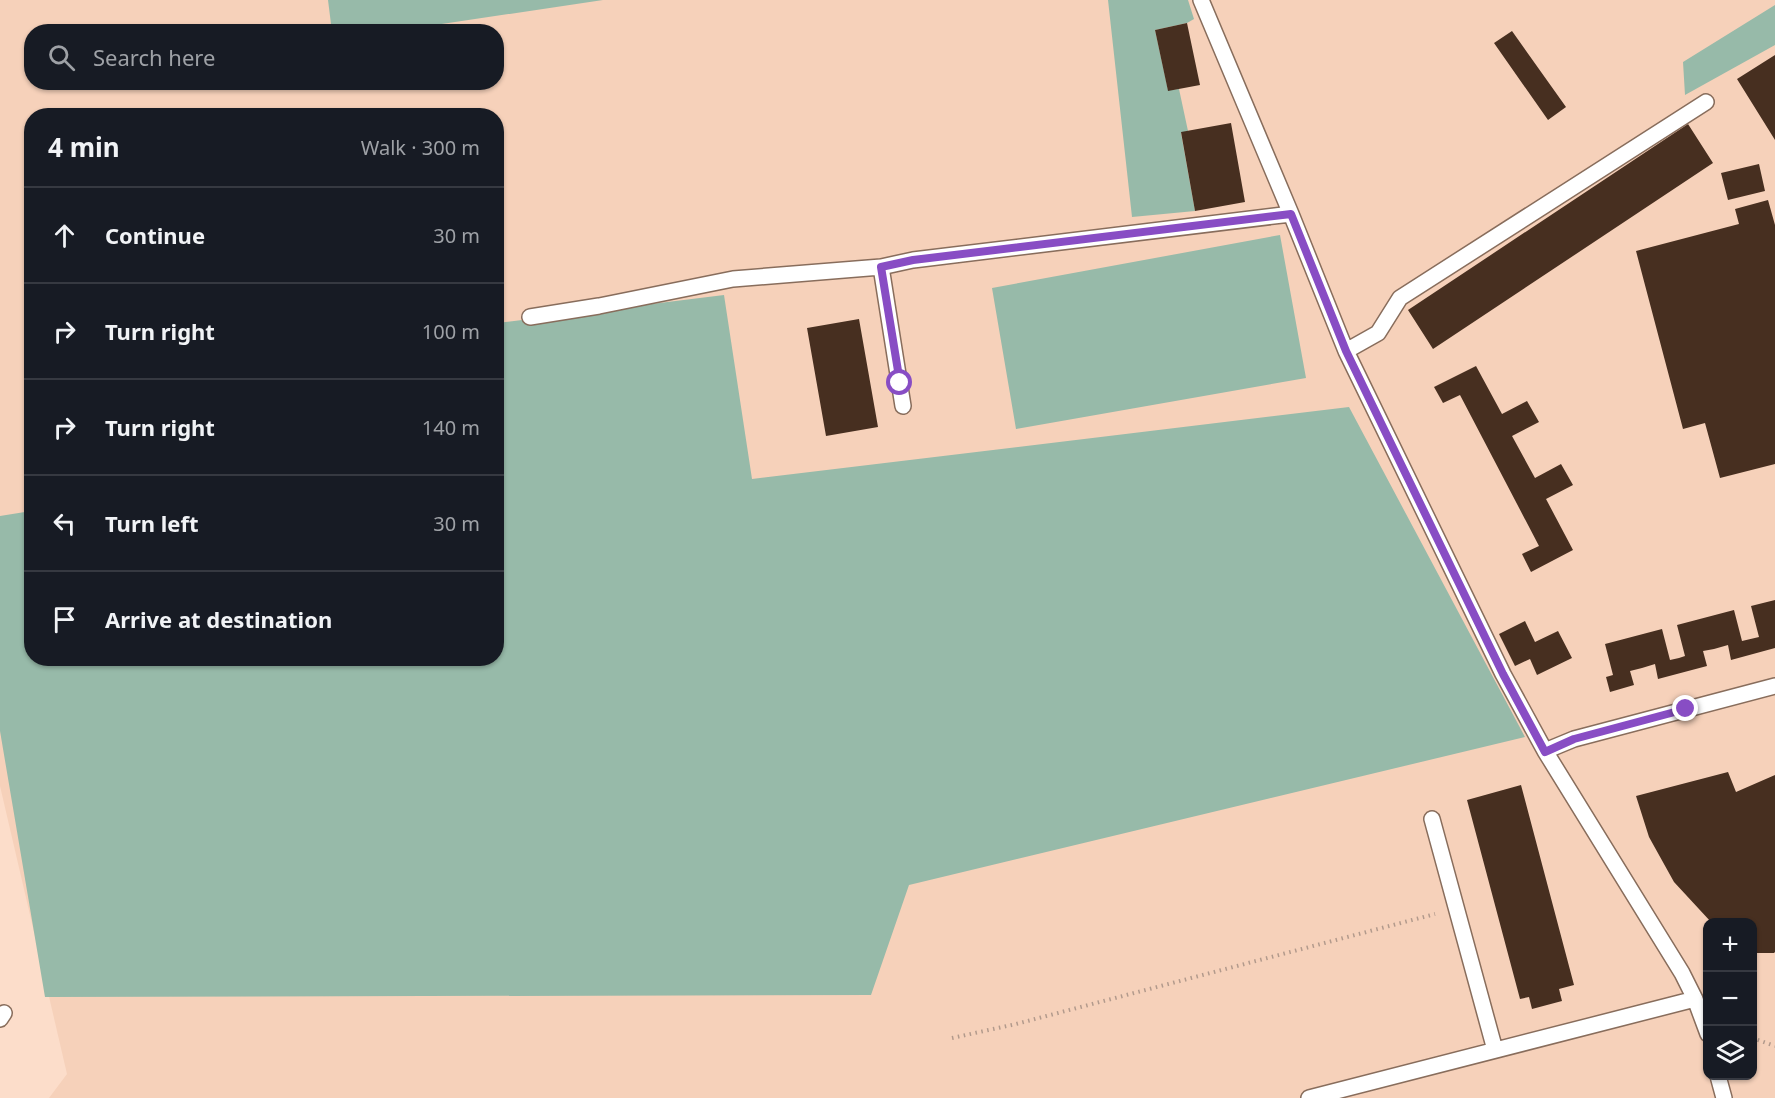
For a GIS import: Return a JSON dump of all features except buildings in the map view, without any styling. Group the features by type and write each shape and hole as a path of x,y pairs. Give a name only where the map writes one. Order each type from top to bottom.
{"lane":[{"path":"1201,0 1346,351 1503,674 1545,752 1682,974 1695,999 1704,1026"},
{"path":"1346,351 1378,333 1400,298 1706,102"},
{"path":"530,317 599,306 733,279 881,267 913,260 1291,214"},
{"path":"881,267 903,406"},
{"path":"1545,752 1574,739 1775,686"},
{"path":"1432,819 1495,1050"},
{"path":"1309,1098 1695,999"},
{"path":"1719,1080 1724,1098"}],"path":[{"path":"952,1038 1016,1024 1456,909"},
{"path":"1757,1040 1775,1046"}],"shaded area":[{"path":"0,0 1775,0 1775,1098 49,1098 67,1074 0,786"}],"green space":[{"path":"328,0 603,0 442,24 331,24"},
{"path":"1108,0 1188,0 1194,19 1187,23 1155,30 1168,90 1179,89 1188,131 1181,133 1195,211 1132,217"},
{"path":"1775,5 1775,45 1685,95 1683,62"},
{"path":"1280,235 1306,378 1016,429 992,288"},
{"path":"724,295 752,479 1349,407 1525,737 909,885 871,995 45,997 0,731 0,516 24,512 24,666 504,666 504,322"}],"route":[{"path":"900,383 881,267 913,260 1291,214 1346,351 1503,674 1545,752 1574,739 1686,709"}]}
